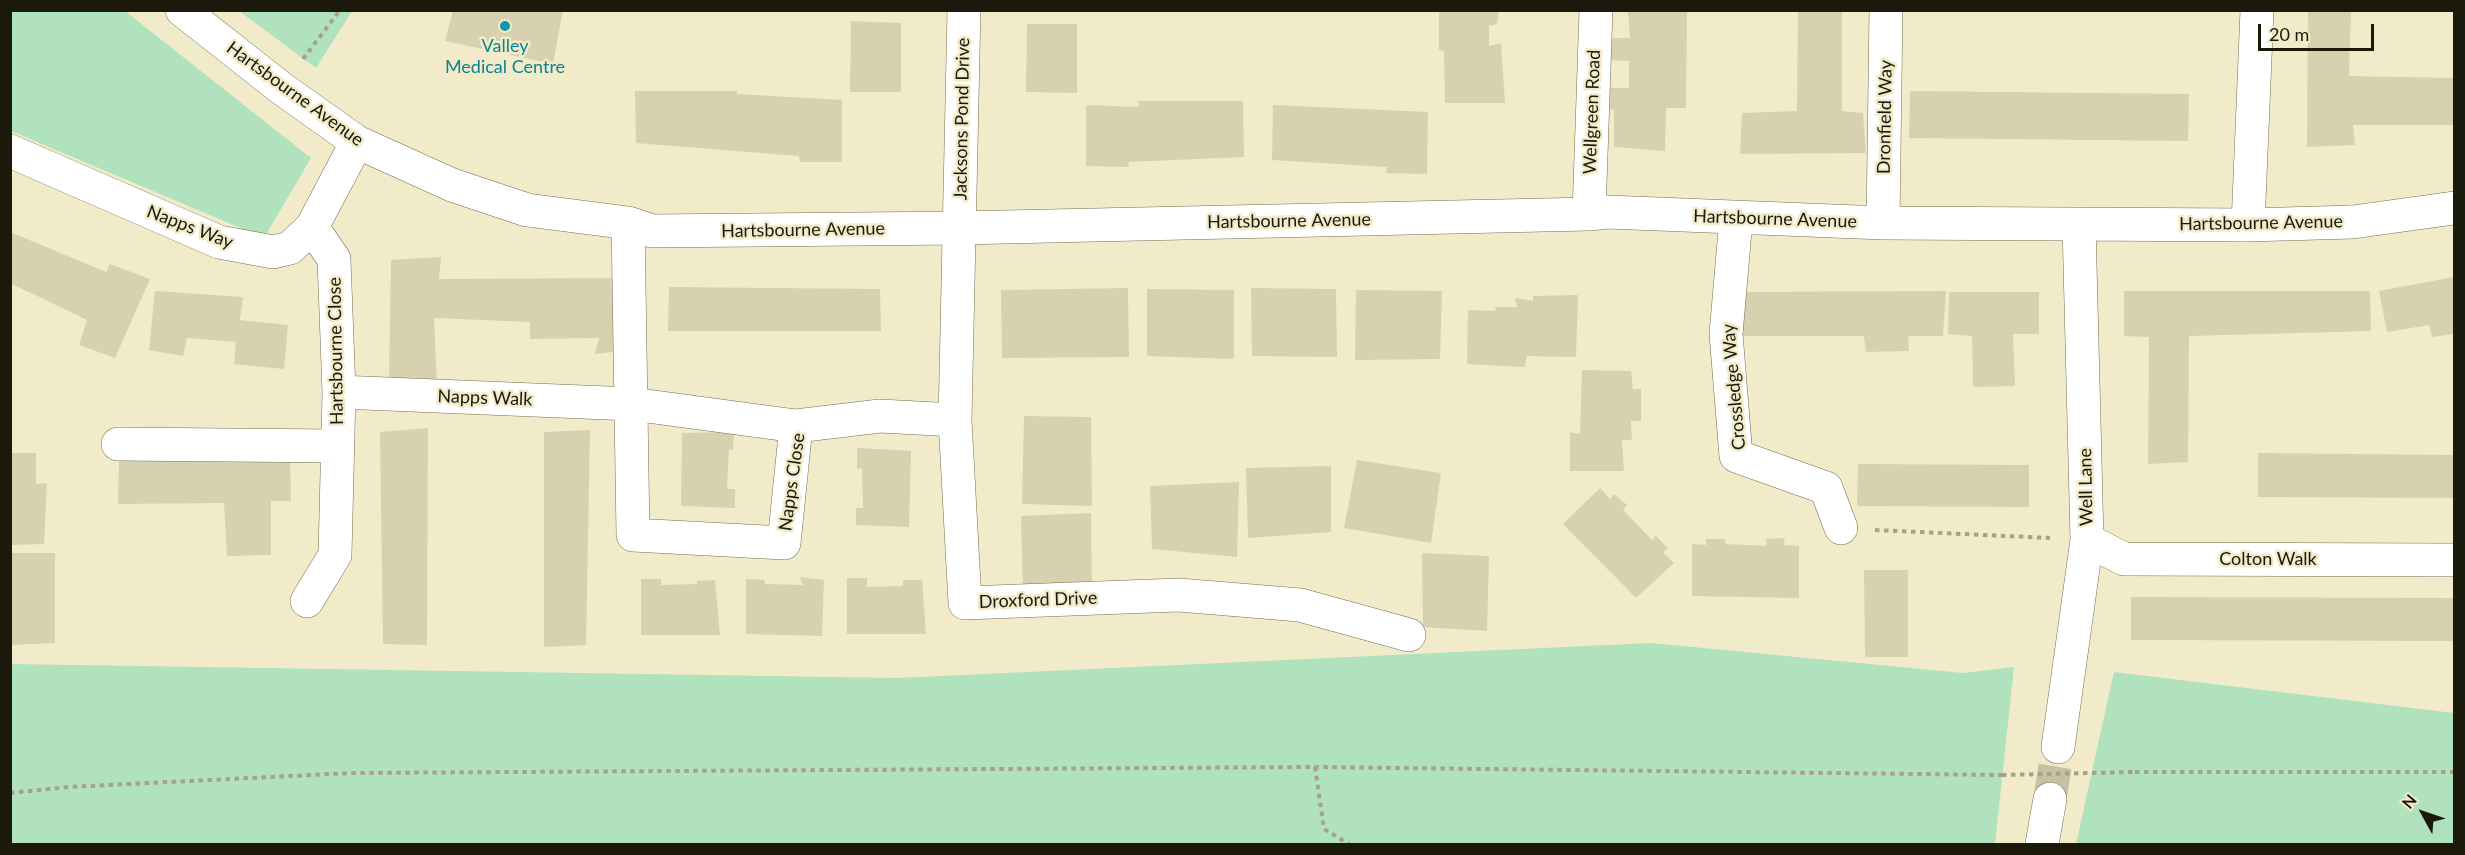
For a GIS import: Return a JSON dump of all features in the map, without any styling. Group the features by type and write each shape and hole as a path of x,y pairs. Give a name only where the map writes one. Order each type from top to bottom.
{"street":[{"name":"Hartsbourne Avenue","path":"182,10 281,88 357,142 452,185 527,210 628,223 652,231 960,228 1608,212 1736,219 1883,223 2248,225 2353,222 2454,208"},
{"name":"Jacksons Pond Drive","path":"960,228 964,10"},
{"name":"Wellgreen Road","path":"1589,214 1596,10"},
{"name":"Dronfield Way","path":"1883,223 1887,10"},
{"path":"2248,225 2257,10"},
{"name":"Napps Way","path":"10,152 219,242 273,252 290,248 312,227 357,142"},
{"name":"Crossledge Way","path":"1736,219 1726,334 1736,456 1826,488 1841,528"},
{"path":"628,223 632,404"},
{"name":"Well Lane","path":"2058,747 2087,540 2079,225"},
{"name":"Hartsbourne Close","path":"307,602 334,555 339,392 334,259 312,227"},
{"name":"Droxford Drive","path":"960,228 956,420 965,603 1179,595 1300,605 1409,635"},
{"name":"Napps Walk","path":"339,392 632,404 796,426"},
{"name":"Napps Close","path":"632,404 633,535 741,541 784,543 796,426 880,416 956,420"},
{"name":"Hartsbourne Close","path":"118,444 337,446"},
{"name":"Colton Walk","path":"2087,540 2124,559 2454,560"},
{"path":"2042,844 2050,799"}],"path":[{"path":"281,88 340,10"},
{"path":"1841,528 2087,540"},
{"path":"10,793 68,787 351,773 1316,767 2002,775 2135,772 2454,772"},
{"path":"1316,767 1324,829 1349,844"}],"green space":[{"path":"10,11 125,11 311,158 264,238 11,131"},
{"path":"239,11 352,11 316,68"},
{"path":"1651,643 1963,673 2014,667 1995,844 11,844 11,664 898,678"},
{"path":"2114,672 2454,713 2454,844 2076,844"}],"building":[{"name":"Valley Medical Centre","path":"453,10 563,10 553,64 445,41"},
{"path":"1439,10 1499,10 1497,24 1489,26 1489,46 1501,43 1505,103 1445,103 1444,51 1439,50"},
{"path":"1618,10 1687,10 1686,108 1666,108 1665,151 1614,147 1614,110 1603,108 1605,88 1629,88 1629,61 1604,60 1604,38 1630,38 1628,13"},
{"path":"1798,10 1842,10 1842,111 1863,113 1866,153 1740,154 1742,113 1797,111"},
{"path":"2308,10 2351,10 2349,76 2454,78 2454,125 2353,125 2355,145 2307,147"},
{"path":"851,21 901,23 901,92 850,92"},
{"path":"1027,24 1077,24 1077,93 1026,92"},
{"path":"635,91 737,91 737,94 842,100 842,162 800,162 799,156 636,143"},
{"path":"1910,91 2189,94 2188,141 1909,138"},
{"path":"1138,101 1243,101 1244,157 1128,162 1129,167 1086,166 1086,105 1139,107"},
{"path":"1273,105 1428,112 1427,174 1386,173 1387,167 1272,160"},
{"path":"10,232 106,272 110,264 150,279 115,358 79,345 87,320 10,283"},
{"path":"441,257 439,279 621,278 613,352 595,354 599,338 530,339 530,322 434,318 437,389 389,382 391,260"},
{"path":"2454,277 2454,334 2432,337 2429,325 2387,332 2379,291"},
{"path":"669,287 880,289 881,331 668,331"},
{"path":"1128,288 1129,357 1002,358 1001,290"},
{"path":"1251,288 1336,289 1337,357 1252,356"},
{"path":"1147,289 1234,290 1234,359 1147,356"},
{"path":"1356,290 1442,291 1440,359 1355,360"},
{"path":"155,291 243,297 240,320 288,325 284,369 234,364 236,342 187,338 183,356 149,350"},
{"path":"1946,291 1943,336 1908,336 1909,351 1866,352 1864,336 1738,336 1740,292"},
{"path":"2124,291 2370,291 2371,331 2189,336 2188,462 2148,464 2149,337 2124,336"},
{"path":"1949,292 2039,292 2039,334 2013,334 2015,386 1973,387 1972,336 1948,334"},
{"path":"1578,295 1576,357 1527,356 1525,367 1467,364 1468,310 1496,311 1495,307 1517,307 1515,298 1533,301 1533,296"},
{"path":"1582,370 1631,371 1633,389 1641,389 1641,421 1631,421 1632,440 1622,440 1624,471 1570,471 1570,432 1580,434"},
{"path":"1024,416 1091,417 1092,506 1022,504"},
{"path":"428,428 427,645 383,644 380,432"},
{"path":"590,430 586,645 544,647 544,432"},
{"path":"734,432 733,450 729,449 727,489 735,489 735,508 681,506 682,433"},
{"path":"857,448 911,451 909,527 856,525 856,508 863,508 862,468 857,469"},
{"path":"10,453 36,453 36,484 47,483 44,544 10,545"},
{"path":"2258,453 2454,455 2454,498 2258,497"},
{"path":"119,458 290,460 291,501 271,501 271,555 227,556 224,503 118,504"},
{"path":"1357,460 1441,473 1431,543 1344,528"},
{"path":"1858,464 2029,465 2029,507 1857,506"},
{"path":"1331,466 1331,532 1248,538 1246,468"},
{"path":"1239,482 1237,557 1152,549 1150,486"},
{"path":"1600,488 1610,499 1614,494 1627,505 1623,510 1653,541 1655,535 1668,548 1663,552 1674,563 1636,598 1563,524"},
{"path":"1091,513 1092,592 1023,595 1021,516"},
{"path":"1785,538 1783,545 1799,546 1799,598 1692,596 1692,544 1706,545 1706,539 1725,539 1726,544 1767,546 1766,539"},
{"path":"10,553 55,553 55,643 10,645"},
{"path":"1422,553 1489,556 1487,631 1423,627"},
{"path":"1864,570 1908,570 1908,657 1865,657"},
{"path":"800,577 824,580 822,636 746,634 746,579 764,580 765,584 803,585"},
{"path":"847,578 867,578 867,587 903,586 903,580 922,580 926,634 847,634"},
{"path":"641,579 661,579 661,585 697,584 697,581 715,580 720,635 641,635"},
{"path":"2131,597 2454,598 2454,641 2131,640"}],"tunnel":[{"path":"2050,799 2058,747"}],"place":[{"name":"Valley Medical Centre","path":"505,26"}]}
